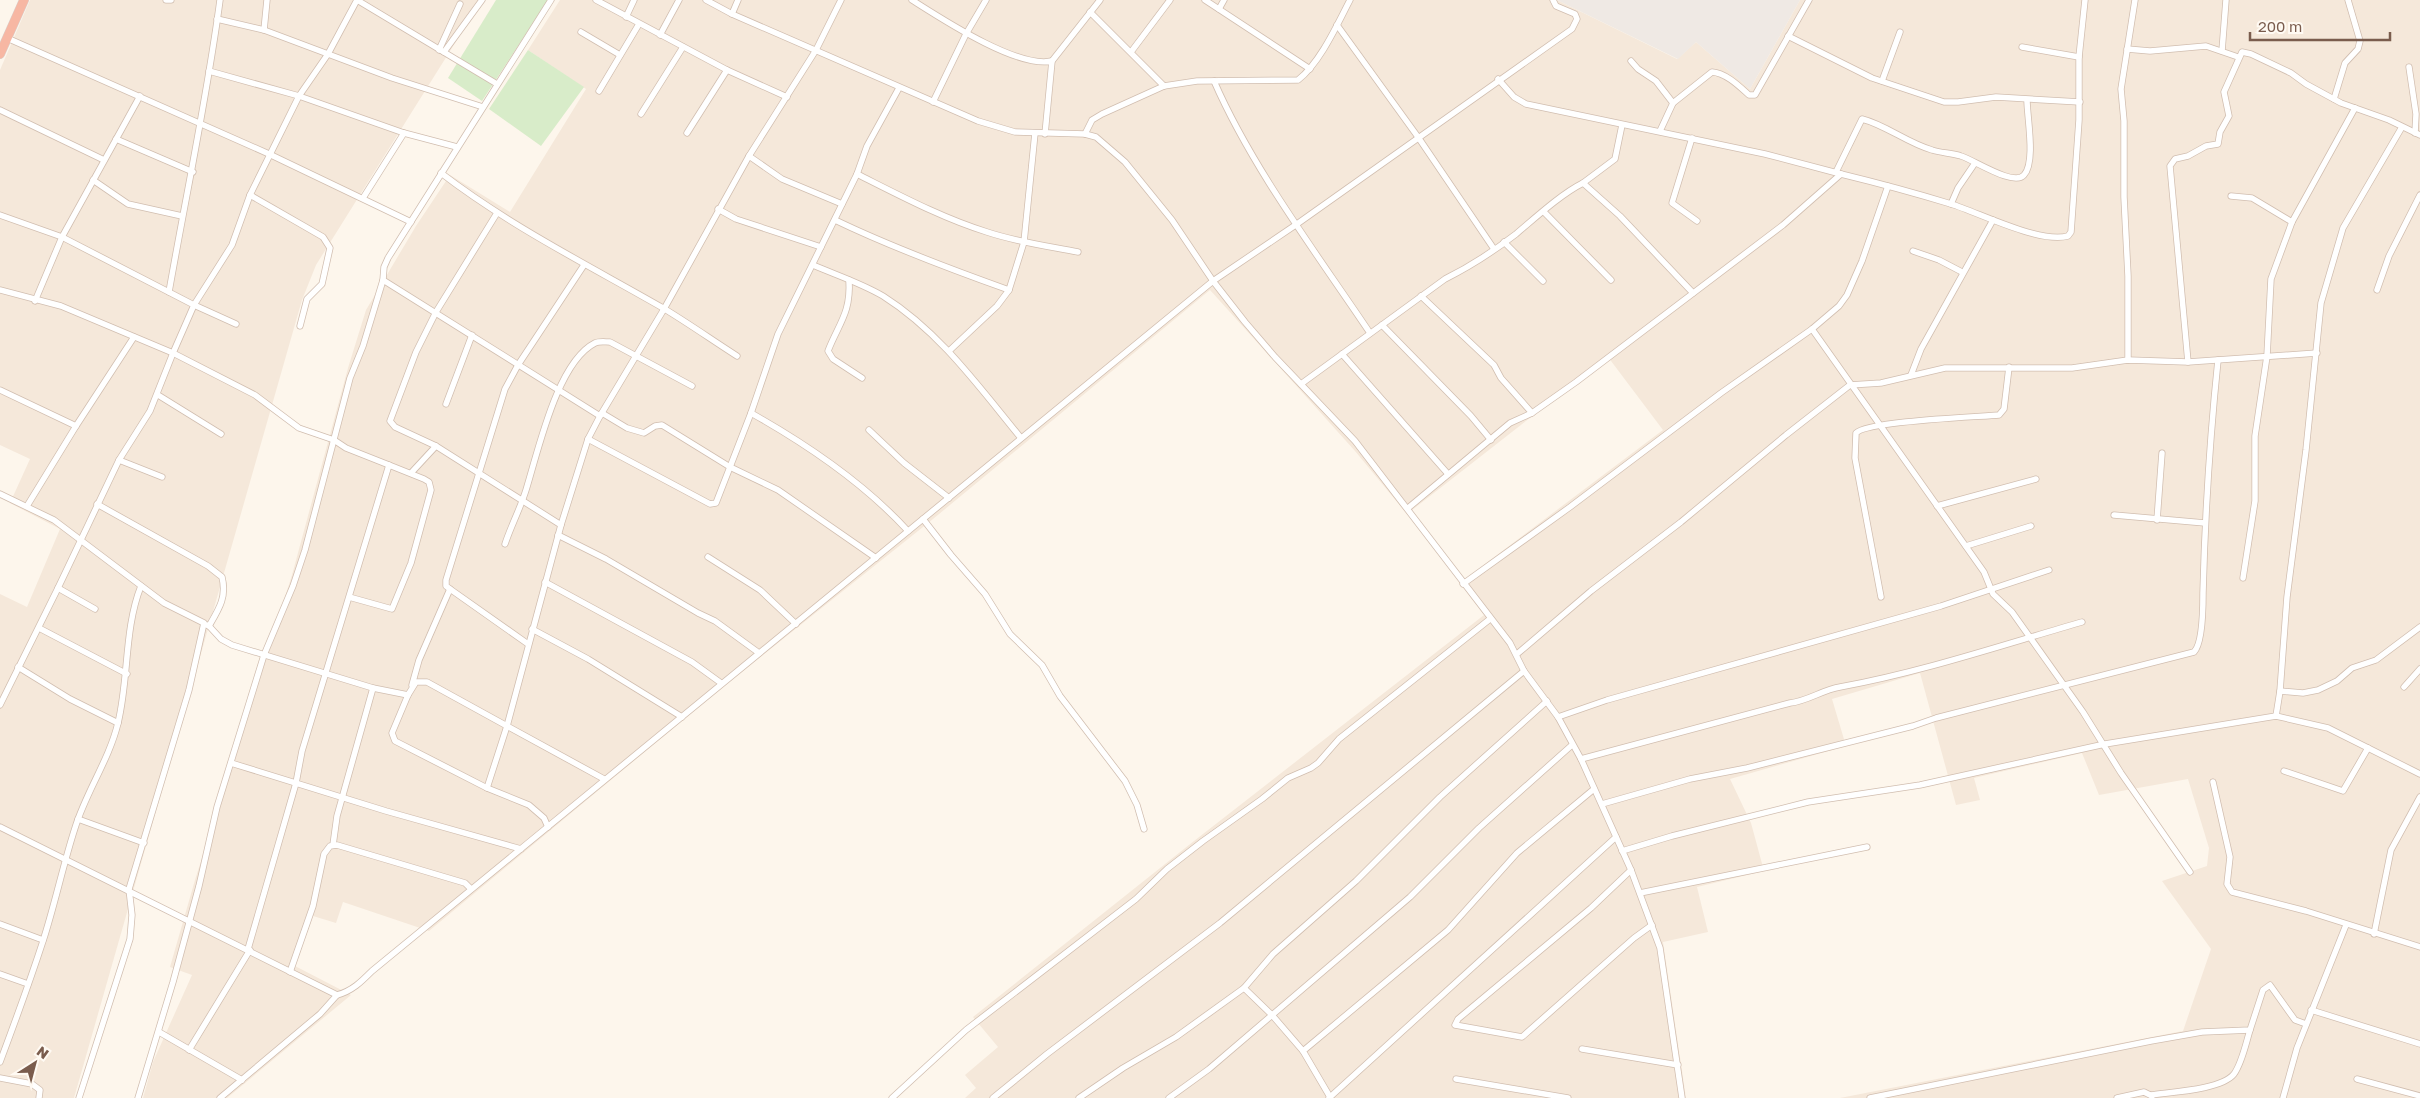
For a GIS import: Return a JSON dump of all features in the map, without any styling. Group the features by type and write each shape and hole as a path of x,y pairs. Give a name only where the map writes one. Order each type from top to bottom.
{"highway":[{"path":"0,54 24,0"}],"street":[{"path":"166,0 171,0"},
{"path":"169,292 182,216 193,172 220,0"},
{"path":"264,30 266,0"},
{"path":"0,705 119,460 158,395 173,352 194,305 232,244 250,195 298,96 328,54 357,0 497,84"},
{"path":"442,51 482,0"},
{"path":"138,1098 159,1032 189,923 217,808 264,655 299,568 350,378 362,346 382,280 384,267 550,0"},
{"path":"596,0 727,70 787,97"},
{"path":"626,17 634,0"},
{"path":"660,35 679,0"},
{"path":"706,0 732,14 978,121 1015,132 1085,134 1096,137 1125,162 1172,220 1213,280 1263,343 1355,441 1408,508 1517,654 1524,671 1558,717 1602,804 1631,870 1660,948 1682,1098"},
{"path":"732,14 738,0"},
{"path":"488,788 558,535 588,440 601,414 664,309 748,156 816,50 840,0"},
{"path":"912,0 966,34 1030,60 1052,61"},
{"path":"933,102 966,34 986,0"},
{"path":"1045,134 1052,61 1100,0"},
{"path":"1131,52 1170,0"},
{"path":"1205,0 1252,33 1310,69"},
{"path":"1219,9 1224,0"},
{"path":"1085,134 1092,120 1164,86 1214,81 1290,82 1298,80 1310,69 1350,0"},
{"path":"220,1098 320,1014 337,995 357,986 604,779 796,624 1213,280 1297,224 1498,79 1572,29 1576,24 1575,14 1556,6 1553,0"},
{"path":"1660,131 1673,103 1712,72 1718,72 1730,79 1749,95 1755,95 1809,0"},
{"path":"1498,79 1514,97 1526,104 1692,138 1839,173 1951,204 1992,220 2041,235 2063,238 2071,232 2080,102 2079,57 2085,0"},
{"path":"2128,360 2124,120 2121,89 2135,0"},
{"path":"2222,51 2226,0"},
{"path":"2334,99 2345,63 2358,50 2360,41 2348,0"},
{"path":"442,51 460,4"},
{"path":"1090,12 1164,86"},
{"path":"217,19 264,30 483,107"},
{"path":"599,91 639,24"},
{"path":"1337,25 1418,137 1494,249"},
{"path":"581,32 620,55"},
{"path":"1882,81 1900,32"},
{"path":"1788,36 1872,78 1944,102 1996,97 2080,102"},
{"path":"7,38 270,154 411,222"},
{"path":"2128,49 2150,51 2206,46 2238,57"},
{"path":"641,114 683,47"},
{"path":"2022,47 2079,57"},
{"path":"2188,362 2170,166 2174,160 2188,156 2206,146 2218,144 2220,132 2229,116 2224,92 2238,57 2242,52 2251,54 2291,73 2306,84 2334,99 2418,134 2409,67"},
{"path":"1631,61 1638,70 1656,81 1673,103"},
{"path":"687,133 727,70"},
{"path":"209,71 298,96 404,133 457,147"},
{"path":"1214,81 1226,109 1297,224 1370,334"},
{"path":"588,440 710,504 716,503 751,413 778,334 857,174 867,146 899,88"},
{"path":"34,301 62,237 140,96"},
{"path":"1408,508 1510,423 1532,413 1783,224 1839,173 1862,119 1931,150 1961,156 2012,178 2024,176 2031,142 2027,100"},
{"path":"2244,578 2255,501 2256,436 2267,356 2272,279 2292,222 2355,108"},
{"path":"0,110 104,160"},
{"path":"1300,384 1422,296 1504,242 1615,158 1622,125"},
{"path":"2276,716 2280,691 2287,597 2317,353 2321,303 2344,228 2402,127"},
{"path":"363,198 404,133"},
{"path":"949,351 997,306 1009,290 1024,242 1035,133"},
{"path":"1692,138 1672,203 1697,221"},
{"path":"116,139 193,172"},
{"path":"748,156 782,179 842,204"},
{"path":"1951,204 1958,188 1975,163"},
{"path":"441,173 497,213 584,265 664,309 737,356"},
{"path":"857,174 909,200 986,232 1024,242 1078,252"},
{"path":"93,180 128,204 182,216"},
{"path":"1583,183 1645,240 1693,293"},
{"path":"1463,584 1570,507 1721,393 1812,329 1839,306 1847,295 1862,261 1888,186"},
{"path":"250,195 323,237 330,248 322,284 307,299 300,326"},
{"path":"2377,290 2390,256 2420,195"},
{"path":"2231,196 2252,198 2292,222"},
{"path":"718,209 736,219 821,247"},
{"path":"1544,212 1610,280"},
{"path":"497,213 436,312 416,352 390,421 395,427 436,446 480,472 561,525"},
{"path":"0,214 62,237 194,305 236,324"},
{"path":"835,220 940,266 1009,290"},
{"path":"1911,376 1921,349 1992,220"},
{"path":"1504,242 1542,282"},
{"path":"1913,251 1939,260 1962,272"},
{"path":"528,644 446,586 505,389 518,365 584,265"},
{"path":"812,265 882,295 897,306 949,351 1021,438"},
{"path":"382,280 558,390 601,414 636,432 644,433 655,426 662,425 730,467 799,504 876,558"},
{"path":"849,280 850,299 848,310 828,351 833,359 862,378"},
{"path":"0,290 34,301 61,306 173,352 255,395 299,428 334,440 346,448 411,473 429,482 431,490 411,563 392,609 349,597"},
{"path":"1422,296 1494,365 1501,378 1532,413"},
{"path":"1382,325 1471,416 1491,440"},
{"path":"1812,329 1966,546 1987,577 1993,594 2012,612 2064,685 2105,744 2121,773 2190,872"},
{"path":"446,404 472,335"},
{"path":"27,506 134,337"},
{"path":"505,544 522,501 558,390 575,360 586,349 597,342 610,342 692,386"},
{"path":"1517,654 1592,591 1681,522 1850,385 1880,383 1945,368 2072,368 2128,360 2188,362 2317,353"},
{"path":"1342,354 1448,474"},
{"path":"1602,804 1690,779 1748,768 2191,653 2197,648 2203,599 2205,523 2218,360"},
{"path":"1881,597 1855,458 1854,439 1858,430 1881,424 1999,415 2004,409 2010,367"},
{"path":"0,390 76,426"},
{"path":"158,395 221,434"},
{"path":"751,413 810,449 872,496 908,532"},
{"path":"869,430 904,463 949,498"},
{"path":"411,473 436,446"},
{"path":"2157,520 2162,453"},
{"path":"119,460 162,477"},
{"path":"189,1050 249,950 296,783 302,751 389,465"},
{"path":"1937,506 2036,479"},
{"path":"0,494 54,520 164,603 206,625 221,639 325,674 373,688 408,695"},
{"path":"79,1098 130,939 132,915 128,889 144,843 206,625 224,596 222,577 208,566 97,504"},
{"path":"2114,515 2205,523"},
{"path":"923,519 950,555 985,594 1010,634 1042,665 1060,696 1125,781 1138,805 1144,829"},
{"path":"1966,546 2031,526"},
{"path":"558,535 614,563 698,614 715,621 759,653"},
{"path":"708,557 760,590 796,624"},
{"path":"1558,717 1608,700 1963,599 2049,570"},
{"path":"545,582 692,662 721,683"},
{"path":"0,1062 44,940 78,819 111,745 118,723 127,674 129,643 141,586"},
{"path":"58,588 95,609"},
{"path":"450,589 419,660 412,687 392,733 395,741 488,788 529,804 544,818 548,827"},
{"path":"892,1098 966,1030 1136,899 1167,868 1288,778 1318,763 1339,739 1490,619"},
{"path":"1581,760 1790,703 1801,702 1838,687 1855,686 1902,674 2082,622"},
{"path":"2280,691 2303,693 2318,690 2337,681 2352,668 2376,660 2420,627"},
{"path":"39,628 127,674"},
{"path":"532,630 595,663 682,717"},
{"path":"18,667 77,703 118,723"},
{"path":"2404,687 2420,669"},
{"path":"993,1098 1047,1054 1220,923 1524,671"},
{"path":"412,687 416,682 427,682 604,779"},
{"path":"290,972 313,906 324,854 333,845 337,816 373,688"},
{"path":"1079,1098 1123,1068 1176,1037 1244,988 1273,954 1356,881 1440,797 1547,701"},
{"path":"1622,851 1672,836 1808,802 1920,785 2105,744 2276,716 2328,728 2420,774"},
{"path":"1169,1098 1209,1069 1410,897 1479,828 1572,745"},
{"path":"2284,771 2343,791 2368,748"},
{"path":"231,764 521,849"},
{"path":"2213,782 2230,857 2227,884 2232,892 2306,911 2374,934 2419,944"},
{"path":"1303,1051 1448,930 1517,853 1594,789"},
{"path":"2374,934 2391,850 2420,797"},
{"path":"78,819 144,843"},
{"path":"0,827 128,889 189,923 249,950 337,995"},
{"path":"1244,988 1272,1015 1303,1051 1329,1097 1616,837"},
{"path":"333,845 465,883 471,889"},
{"path":"1640,893 1867,847"},
{"path":"1631,870 1591,908 1458,1019 1455,1025 1522,1037 1634,938 1652,925"},
{"path":"0,924 44,940"},
{"path":"2283,1098 2311,1010 2346,925"},
{"path":"0,974 28,984"},
{"path":"2117,1098 2144,1092 2152,1096 2208,1086 2230,1078 2235,1072 2263,990 2270,985 2295,1020 2306,1024"},
{"path":"2311,1010 2420,1044"},
{"path":"1870,1098 2151,1041 2202,1032 2250,1030"},
{"path":"159,1032 242,1080"},
{"path":"1582,1049 1678,1065"},
{"path":"0,1078 32,1084 40,1090 39,1098"},
{"path":"1456,1079 1568,1098"},
{"path":"2357,1079 2420,1096"}],"shaded area":[{"path":"30,0 482,0 316,265 302,300 74,1098 0,1098 0,594 27,607 60,529 10,503 30,459 0,445 0,70"},
{"path":"560,0 1557,0 1677,59 1696,42 1750,89 1800,0 2420,0 2420,1098 1840,1098 2183,1031 2211,949 2162,881 2207,866 2209,848 2188,779 2099,795 2082,753 1974,778 1980,800 1956,805 1920,673 1832,699 1846,746 1730,779 1751,823 1764,871 1697,887 1708,932 1663,942 1686,1098 965,1098 976,1088 965,1075 998,1047 973,1017 1194,841 1484,615 1460,583 1663,430 1608,357 1407,514 1355,451 1210,290 933,519 724,686 429,931 343,902 336,923 313,916 295,966 351,995 227,1098 143,1098 153,1062 192,975 170,967 195,880 292,575 348,368 366,310 416,226 450,175 510,212 586,89 528,50"},
{"path":"1557,0 1800,0 1750,89 1696,42 1678,59"}],"green space":[{"path":"496,0 548,0 482,101 448,78"},
{"path":"528,50 584,87 541,146 489,109"}]}
